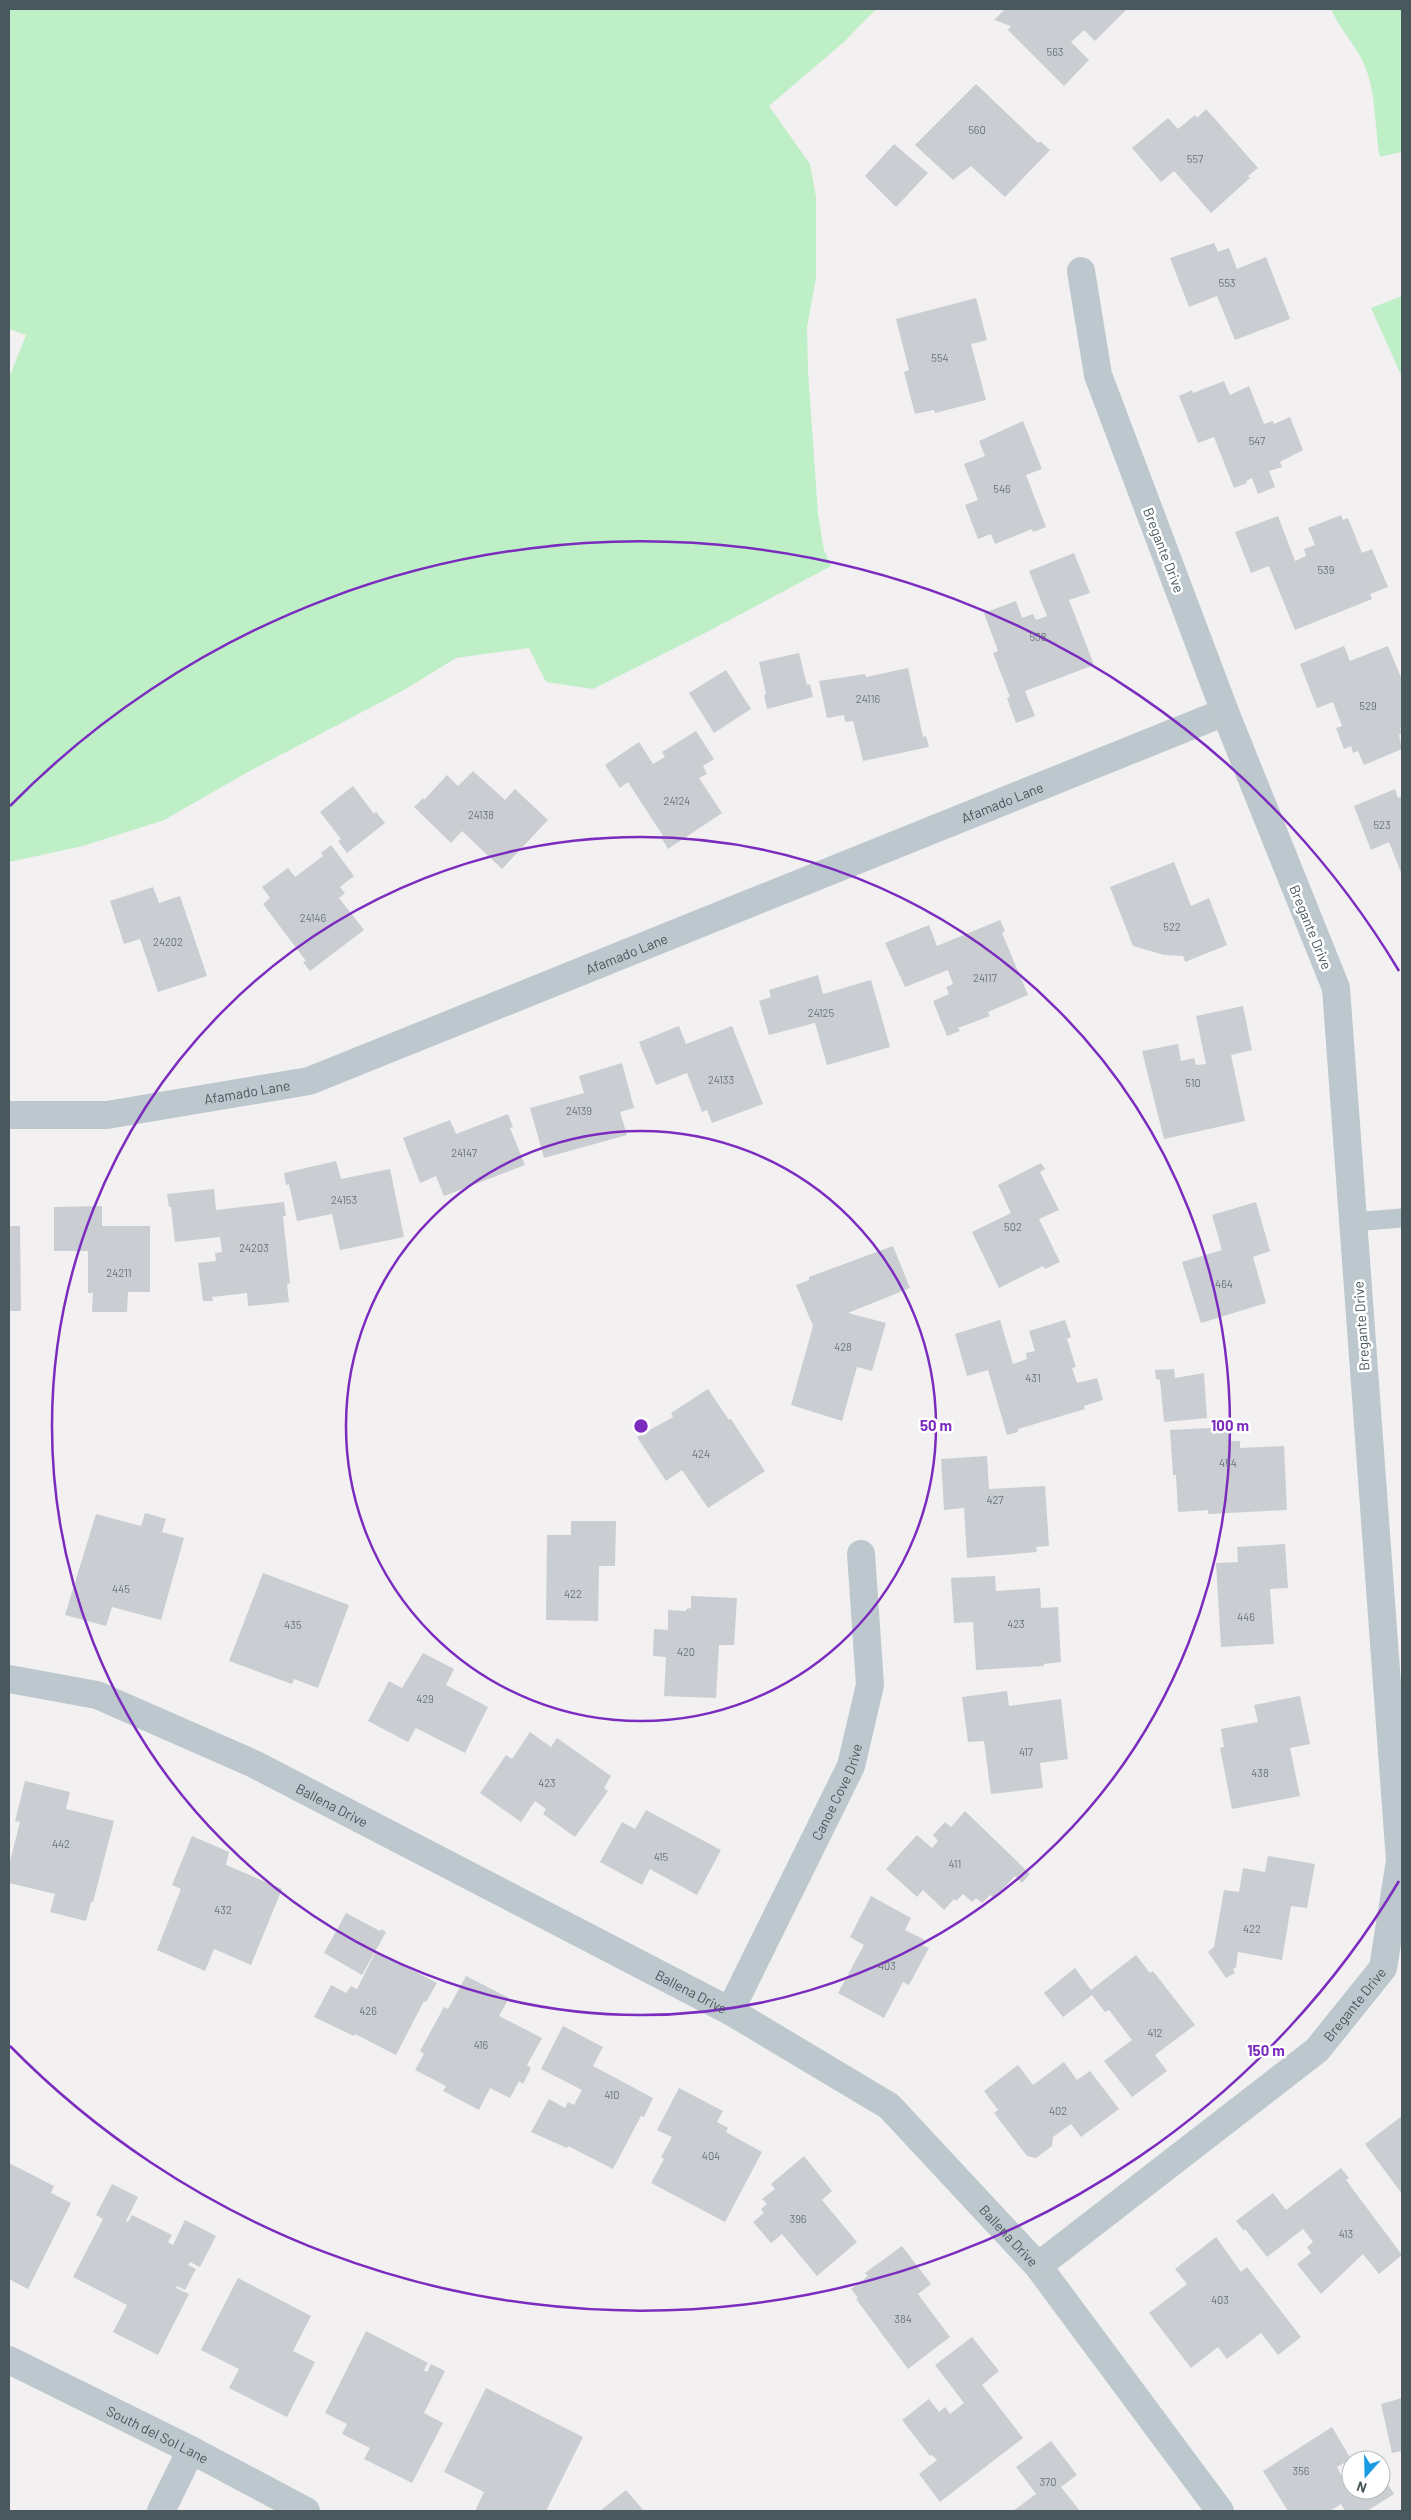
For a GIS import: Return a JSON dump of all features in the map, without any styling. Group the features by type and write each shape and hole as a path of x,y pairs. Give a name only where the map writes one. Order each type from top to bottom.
{"street":[{"name":"Bregante Drive","path":"1038,2266 1317,2050 1383,1968 1400,1861 1336,988 1225,712 1098,375 1081,271"},
{"name":"Afamado Lane","path":"9,1115 107,1115 309,1081 1225,712"},
{"name":"Canoe Cove Drive","path":"730,2011 851,1766 870,1685 861,1554"},
{"name":"Ballena Drive","path":"9,1679 97,1695 254,1764 730,2011 889,2106 1038,2266 1220,2511"},
{"name":"South del Sol Lane","path":"9,2360 191,2450 306,2511"},
{"path":"162,2511 191,2450"}],"lane":[{"path":"1353,1222 1402,1218"}],"green space":[{"path":"9,9 876,9 845,41 769,106 810,164 816,197 816,278 807,327 808,371 818,514 824,550 831,566 705,633 593,689 546,682 529,648 456,658 404,690 248,772 164,820 83,846 9,862 9,378 26,335 9,329"},
{"path":"1331,9 1402,9 1402,152 1380,157 1373,97 1368,73"},
{"path":"1402,296 1402,377 1371,308"}],"building":[{"path":"1005,9 1127,9 1095,41 1084,30 1071,42 1089,60 1064,86 1008,30 1011,26 994,20"},
{"path":"976,84 1038,143 1040,141 1050,150 1005,197 971,166 953,180 915,145"},
{"path":"1206,109 1258,168 1248,176 1250,178 1211,213 1174,171 1161,182 1132,148 1168,118 1178,129 1195,115 1197,118"},
{"path":"894,144 928,173 896,207 865,176"},
{"path":"1214,243 1218,252 1229,248 1237,269 1266,257 1290,319 1235,340 1217,296 1189,307 1170,258"},
{"path":"976,298 987,340 971,344 986,400 935,413 934,410 915,414 904,372 909,370 896,319"},
{"path":"1224,381 1230,395 1249,386 1264,424 1273,421 1274,424 1290,417 1303,450 1280,462 1282,467 1269,471 1275,487 1258,494 1252,478 1246,481 1247,483 1234,488 1214,437 1198,443 1179,396 1192,390 1193,393"},
{"path":"1023,421 1042,469 1026,475 1046,527 1033,532 1032,529 995,544 991,534 978,539 965,505 978,500 964,464 985,456 979,441"},
{"path":"1341,515 1343,520 1348,518 1362,553 1372,549 1388,587 1370,594 1372,599 1295,630 1269,566 1251,573 1235,532 1278,516 1295,561 1306,556 1304,549 1315,545 1308,528"},
{"path":"1074,553 1090,593 1069,600 1094,665 1025,691 1035,716 1016,723 1007,698 1010,697 993,653 998,651 984,613 1016,601 1022,618 1033,614 1036,620 1047,616 1029,571"},
{"path":"1344,646 1350,661 1388,646 1402,680 1402,728 1400,729 1402,733 1399,735 1402,749 1364,765 1358,751 1353,753 1351,746 1344,749 1336,728 1342,726 1333,702 1317,708 1300,664"},
{"path":"799,653 807,685 810,684 813,697 767,709 764,695 766,694 759,662"},
{"path":"908,668 923,737 926,736 929,747 863,761 853,721 845,722 844,715 827,718 819,681 865,674 866,677"},
{"path":"726,670 751,709 714,733 689,693"},
{"path":"696,731 714,759 703,766 707,774 699,778 722,813 668,849 661,837 663,836 628,782 620,788 605,765 639,742 653,764 665,757 662,752"},
{"path":"473,771 505,800 515,789 548,820 502,869 462,831 451,843 414,807 423,798 424,800 447,775 458,786"},
{"path":"353,786 374,814 376,812 385,823 347,853 338,841 341,839 320,812"},
{"path":"1395,789 1398,798 1402,796 1402,875 1389,842 1371,850 1354,806"},
{"path":"331,845 354,876 340,887 345,893 339,898 364,930 310,971 303,962 306,961 263,904 270,898 262,887 288,868 295,877 323,856 321,853"},
{"path":"1174,862 1191,906 1209,898 1227,945 1185,962 1183,956 1164,955 1133,946 1110,887"},
{"path":"153,887 159,903 180,896 207,976 158,992 140,939 124,944 110,901"},
{"path":"1000,920 1005,931 1002,933 1028,995 988,1012 990,1016 958,1028 960,1031 947,1036 933,1001 949,994 946,987 953,984 948,970 905,987 885,943 929,925 937,946"},
{"path":"818,975 823,994 871,980 890,1047 827,1065 815,1023 769,1035 759,1001 771,997 769,990"},
{"path":"1243,1006 1252,1050 1231,1055 1245,1121 1164,1139 1142,1051 1178,1044 1181,1061 1194,1058 1196,1065 1206,1064 1196,1016"},
{"path":"679,1026 686,1044 732,1026 763,1104 712,1123 707,1110 702,1112 687,1073 656,1085 639,1042"},
{"path":"622,1063 634,1108 620,1112 627,1135 544,1158 530,1108 584,1093 579,1076"},
{"path":"508,1114 513,1127 510,1128 525,1165 444,1196 436,1176 420,1183 403,1138 450,1120 456,1134"},
{"path":"336,1161 341,1179 390,1169 404,1237 340,1250 332,1214 297,1221 289,1184 286,1185 284,1173"},
{"path":"1041,1163 1045,1169 1040,1172 1059,1210 1039,1219 1060,1262 1045,1269 1043,1266 999,1288 972,1232 1011,1213 998,1185"},
{"path":"214,1189 216,1210 284,1202 286,1216 283,1216 290,1283 287,1284 289,1302 248,1306 247,1293 212,1297 213,1301 203,1301 198,1263 216,1261 215,1253 222,1252 220,1237 175,1242 171,1207 169,1207 167,1194"},
{"path":"1256,1202 1270,1251 1253,1257 1266,1303 1201,1323 1182,1262 1222,1250 1212,1215"},
{"path":"102,1206 102,1226 150,1226 150,1292 128,1292 127,1312 92,1312 93,1293 88,1293 88,1251 54,1251 54,1207"},
{"path":"9,1226 20,1226 21,1311 9,1311"},
{"path":"893,1246 910,1288 848,1313 886,1323 872,1371 857,1367 842,1421 791,1405 813,1326 796,1285 809,1280 809,1277"},
{"path":"1000,1320 1013,1364 1027,1359 1026,1353 1035,1351 1029,1331 1065,1320 1071,1337 1067,1339 1076,1367 1072,1368 1077,1383 1097,1378 1103,1400 1084,1406 1085,1409 1018,1429 1018,1432 1007,1435 988,1370 967,1376 955,1334"},
{"path":"1174,1369 1175,1378 1204,1373 1207,1418 1164,1422 1160,1380 1156,1379 1155,1370"},
{"path":"708,1389 729,1420 731,1419 765,1471 708,1508 682,1470 666,1481 637,1437 673,1417 671,1413"},
{"path":"1229,1427 1230,1441 1240,1441 1240,1448 1284,1446 1287,1510 1208,1514 1208,1510 1178,1512 1176,1475 1173,1475 1170,1430"},
{"path":"987,1456 989,1489 1045,1486 1049,1546 1036,1547 1037,1552 967,1558 964,1508 944,1510 941,1459"},
{"path":"145,1513 166,1519 162,1532 184,1538 161,1620 112,1607 106,1626 65,1615 96,1514 141,1526"},
{"path":"571,1521 616,1521 615,1566 599,1566 598,1621 546,1620 547,1535 571,1535"},
{"path":"1285,1544 1288,1588 1270,1589 1274,1644 1221,1647 1216,1563 1238,1562 1237,1547"},
{"path":"263,1573 349,1605 318,1688 294,1679 292,1684 229,1661"},
{"path":"995,1576 996,1591 1040,1588 1041,1608 1058,1607 1061,1662 1044,1664 1044,1666 976,1670 973,1622 954,1623 951,1578"},
{"path":"691,1596 737,1598 734,1645 719,1645 716,1698 664,1696 666,1657 653,1656 654,1629 668,1630 668,1610 686,1611 686,1609 691,1608"},
{"path":"423,1653 454,1669 446,1685 488,1707 465,1753 416,1728 408,1742 368,1721 389,1681 402,1688"},
{"path":"1007,1691 1009,1706 1061,1699 1068,1759 1040,1763 1043,1788 991,1794 984,1741 968,1742 962,1697"},
{"path":"1300,1696 1310,1744 1290,1748 1300,1796 1232,1809 1220,1748 1224,1747 1221,1729 1258,1722 1254,1705"},
{"path":"530,1732 551,1747 557,1738 611,1776 604,1788 608,1791 575,1837 543,1814 546,1809 535,1801 521,1822 480,1793 506,1755 512,1759"},
{"path":"25,1781 70,1792 66,1809 114,1821 93,1902 91,1902 86,1921 50,1912 55,1894 9,1883 9,1865 20,1822 15,1821"},
{"path":"646,1810 721,1850 697,1895 650,1869 642,1885 600,1862 622,1822 635,1829"},
{"path":"965,1811 1030,1874 1022,1883 1015,1876 994,1898 990,1895 982,1903 976,1898 972,1902 963,1894 956,1901 954,1899 944,1910 923,1890 917,1897 886,1869 917,1835 932,1848 938,1841 933,1835 945,1822 951,1827"},
{"path":"192,1836 229,1852 226,1865 282,1889 251,1965 214,1949 205,1971 157,1950 181,1889 172,1885"},
{"path":"1268,1856 1315,1864 1307,1908 1291,1906 1282,1960 1238,1952 1236,1967 1233,1969 1235,1973 1226,1978 1208,1952 1214,1947 1224,1890 1239,1892 1243,1868 1265,1872"},
{"path":"871,1896 911,1918 905,1930 925,1940 922,1945 929,1948 909,1985 903,1982 884,2018 838,1993 864,1945 850,1937"},
{"path":"346,1913 380,1931 381,1929 386,1932 362,1975 324,1953"},
{"path":"376,1951 437,1983 426,2002 424,2001 396,2055 355,2034 354,2036 314,2017 331,1985 346,1993 351,1986 357,1989"},
{"path":"1136,1955 1150,1973 1153,1971 1195,2025 1155,2055 1167,2071 1132,2097 1104,2061 1132,2040 1109,2010 1105,2012 1092,1995 1063,2017 1044,1993 1075,1968 1091,1990"},
{"path":"466,1976 509,1998 499,2016 542,2038 527,2065 531,2068 523,2084 519,2081 510,2098 490,2088 479,2110 443,2091 446,2086 415,2070 424,2054 420,2051 444,2007 448,2009"},
{"path":"563,2026 603,2047 593,2066 653,2098 644,2117 641,2116 613,2169 568,2146 567,2148 531,2132 549,2099 565,2108 568,2102 574,2105 582,2090 541,2069"},
{"path":"1064,2062 1077,2080 1090,2071 1119,2109 1081,2137 1071,2124 1053,2137 1052,2146 1036,2158 1027,2156 994,2113 998,2110 984,2091 1018,2065 1033,2085"},
{"path":"679,2088 723,2111 717,2122 728,2128 726,2132 762,2152 725,2222 651,2183 664,2159 661,2157 672,2137 657,2130"},
{"path":"1402,2116 1402,2194 1365,2144"},
{"path":"804,2156 832,2191 822,2200 857,2242 817,2276 782,2234 771,2243 753,2222 764,2213 761,2209 767,2204 762,2199 775,2189 771,2184"},
{"path":"9,2163 54,2186 51,2193 71,2203 28,2289 9,2279"},
{"path":"1341,2168 1349,2178 1346,2180 1402,2255 1379,2274 1363,2254 1321,2294 1297,2264 1311,2253 1307,2247 1313,2242 1303,2229 1267,2257 1245,2229 1244,2231 1236,2221 1273,2193 1286,2210"},
{"path":"112,2184 138,2197 126,2221 128,2222 132,2215 172,2235 168,2242 173,2245 185,2220 216,2236 200,2267 190,2262 188,2265 196,2269 185,2290 177,2286 176,2288 189,2294 158,2355 113,2332 127,2305 73,2277 103,2219 96,2215"},
{"path":"1216,2237 1241,2272 1247,2267 1301,2337 1278,2355 1261,2333 1227,2359 1218,2347 1191,2368 1149,2313 1187,2284 1175,2269"},
{"path":"902,2246 931,2284 918,2294 950,2337 908,2369 856,2299 858,2298 851,2289 868,2276 865,2273"},
{"path":"238,2278 311,2316 293,2351 315,2362 287,2417 229,2388 239,2369 201,2350"},
{"path":"366,2331 428,2363 424,2370 427,2372 431,2364 445,2371 424,2413 443,2423 412,2483 364,2459 370,2448 342,2434 347,2424 325,2413"},
{"path":"972,2337 999,2371 982,2385 1023,2438 940,2502 919,2474 937,2460 932,2455 930,2456 902,2420 929,2399 939,2412 945,2407 950,2414 964,2403 935,2365"},
{"path":"486,2388 583,2437 546,2511 475,2511 484,2492 444,2472"},
{"path":"1402,2398 1402,2451 1392,2453 1381,2404"},
{"path":"1332,2427 1346,2450 1341,2450 1341,2465 1337,2467 1341,2475 1341,2500 1384,2500 1367,2511 1345,2511 1341,2504 1330,2511 1288,2511 1263,2471"},
{"path":"1051,2441 1077,2475 1061,2487 1080,2511 1013,2511 1036,2494 1016,2467"},
{"path":"626,2490 644,2511 600,2511"}]}
